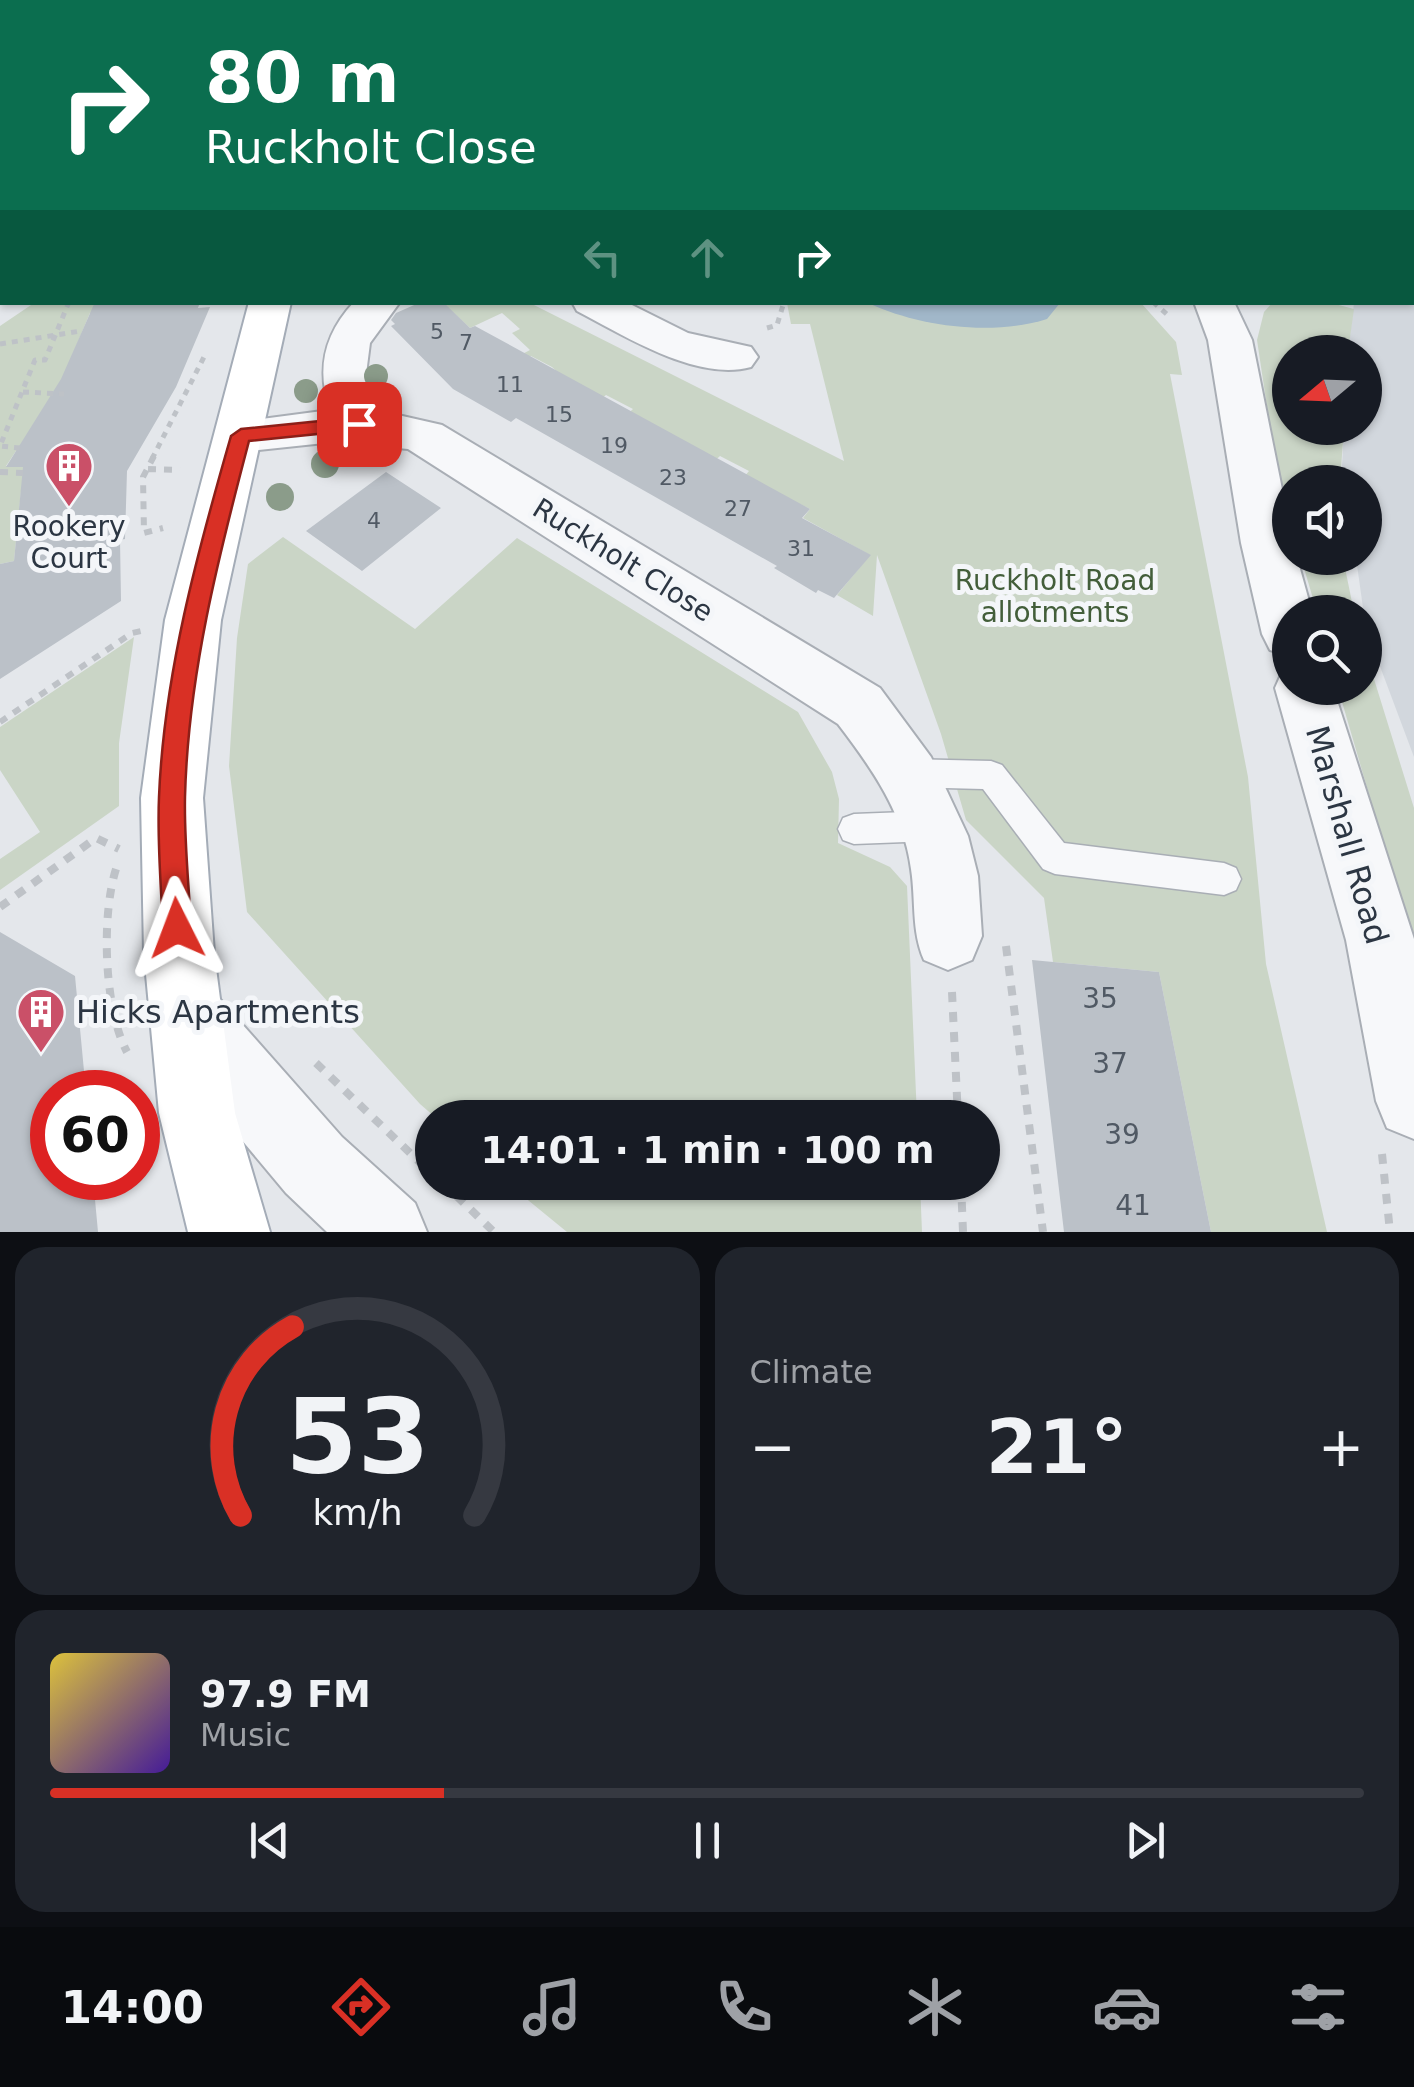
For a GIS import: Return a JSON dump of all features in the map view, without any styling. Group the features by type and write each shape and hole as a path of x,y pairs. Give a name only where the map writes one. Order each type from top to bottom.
{"main road":[{"path":"229,1232 197,1113 160,1037 175,904 172,798 182,685 193,620 241,436 269,305"}],"street":[{"path":"359,424 347,402 345,342 360,318 376,305"},
{"path":"598,305 676,345 736,357"},
{"path":"1219,305 1230,340 1280,595"},
{"name":"Ruckholt Close","path":"241,436 359,424 394,426 425,437 859,706 895,750 977,936"},
{"name":"Marshall Road","path":"1309,705 1380,940 1414,1101"},
{"path":"160,1037 386,1232"}],"lane":[{"path":"854,829 919,799 991,775 1055,858 1224,879"}],"path":[{"path":"20,448 0,446 36,360 46,360 68,305"},
{"path":"0,344 81,331"},
{"path":"176,525 144,532 142,477 209,348"},
{"path":"23,392 64,394"},
{"path":"146,469 192,470"},
{"path":"0,472 23,473"},
{"path":"0,722 132,632 193,620"},
{"path":"0,906 96,838 129,854"},
{"path":"116,868 108,886 108,922 119,1037 124,1049 160,1037"},
{"path":"960,1100 977,936"},
{"path":"977,936 1043,1232"},
{"path":"461,1200 494,1232"},
{"path":"962,1200 964,1232"}],"shaded area":[{"path":"1354,305 1414,305 1414,757 1382,672 1382,595 1361,595 1358,575 1382,575 1382,465 1342,465 1343,445 1382,445 1382,335 1350,335"}],"green space":[{"path":"31,305 119,305 117,310 90,313 32,451 16,451 6,466 34,467 21,491 14,561 0,564 0,326"},
{"name":"Ruckholt Road allotments","path":"445,305 534,305 844,461 810,324 791,324 787,305 1143,305 1176,342 1182,375 1170,374 1248,777 1266,964 1327,1232 1211,1232 1159,972 1053,962 1044,898 966,820 941,734 877,555 873,616 837,595 870,555 803,518 810,509 744,477 749,471 720,456 708,467 621,420 633,409 606,395 593,405 552,367 531,356 518,365 511,360 530,350 512,333 520,329 502,313 470,328"},
{"path":"1270,305 1339,305 1354,309 1350,335 1272,335 1272,440 1257,340 1264,312"},
{"path":"1273,445 1343,445 1341,465 1276,465"},
{"path":"283,537 415,629 517,538 798,712 832,772 839,799 838,843 890,867 907,886 916,1100 416,1100 247,912 229,766 237,638 248,564"},
{"path":"1306,575 1346,575 1351,595 1312,595"},
{"path":"134,637 119,743 119,806 0,890 0,859 40,832 0,770 0,727"},
{"path":"1343,705 1382,705 1414,808 1414,949"},
{"path":"528,1200 921,1200 922,1232 567,1232"}],"water":[{"path":"873,305 1058,305 1047,319 980,328 933,323"}],"building":[{"name":"Rookery Court","path":"94,305 210,307 176,387 127,471 125,539 120,540 121,601 0,679 0,564 14,561 23,467 6,467 61,379"},
{"path":"414,305 446,305 470,328 475,326 810,509 802,518 871,555 834,598 818,590 816,593 774,568 777,566 516,418 511,422 453,389 391,326 395,324 391,320 396,313"},
{"path":"386,472 441,508 362,571 306,531"},
{"name":"Hicks Apartments","path":"0,932 75,976 84,1070 30,1070 30,1200 95,1200 98,1232 0,1232"},
{"path":"1032,960 1159,972 1211,1232 1064,1232"}],"place":[{"name":"Rookery Court","path":"69,508"},
{"name":"Hicks Apartments","path":"41,1054"}],"route":[{"path":"177,928 172,798 182,685 204,568 241,436 359,424"}]}
